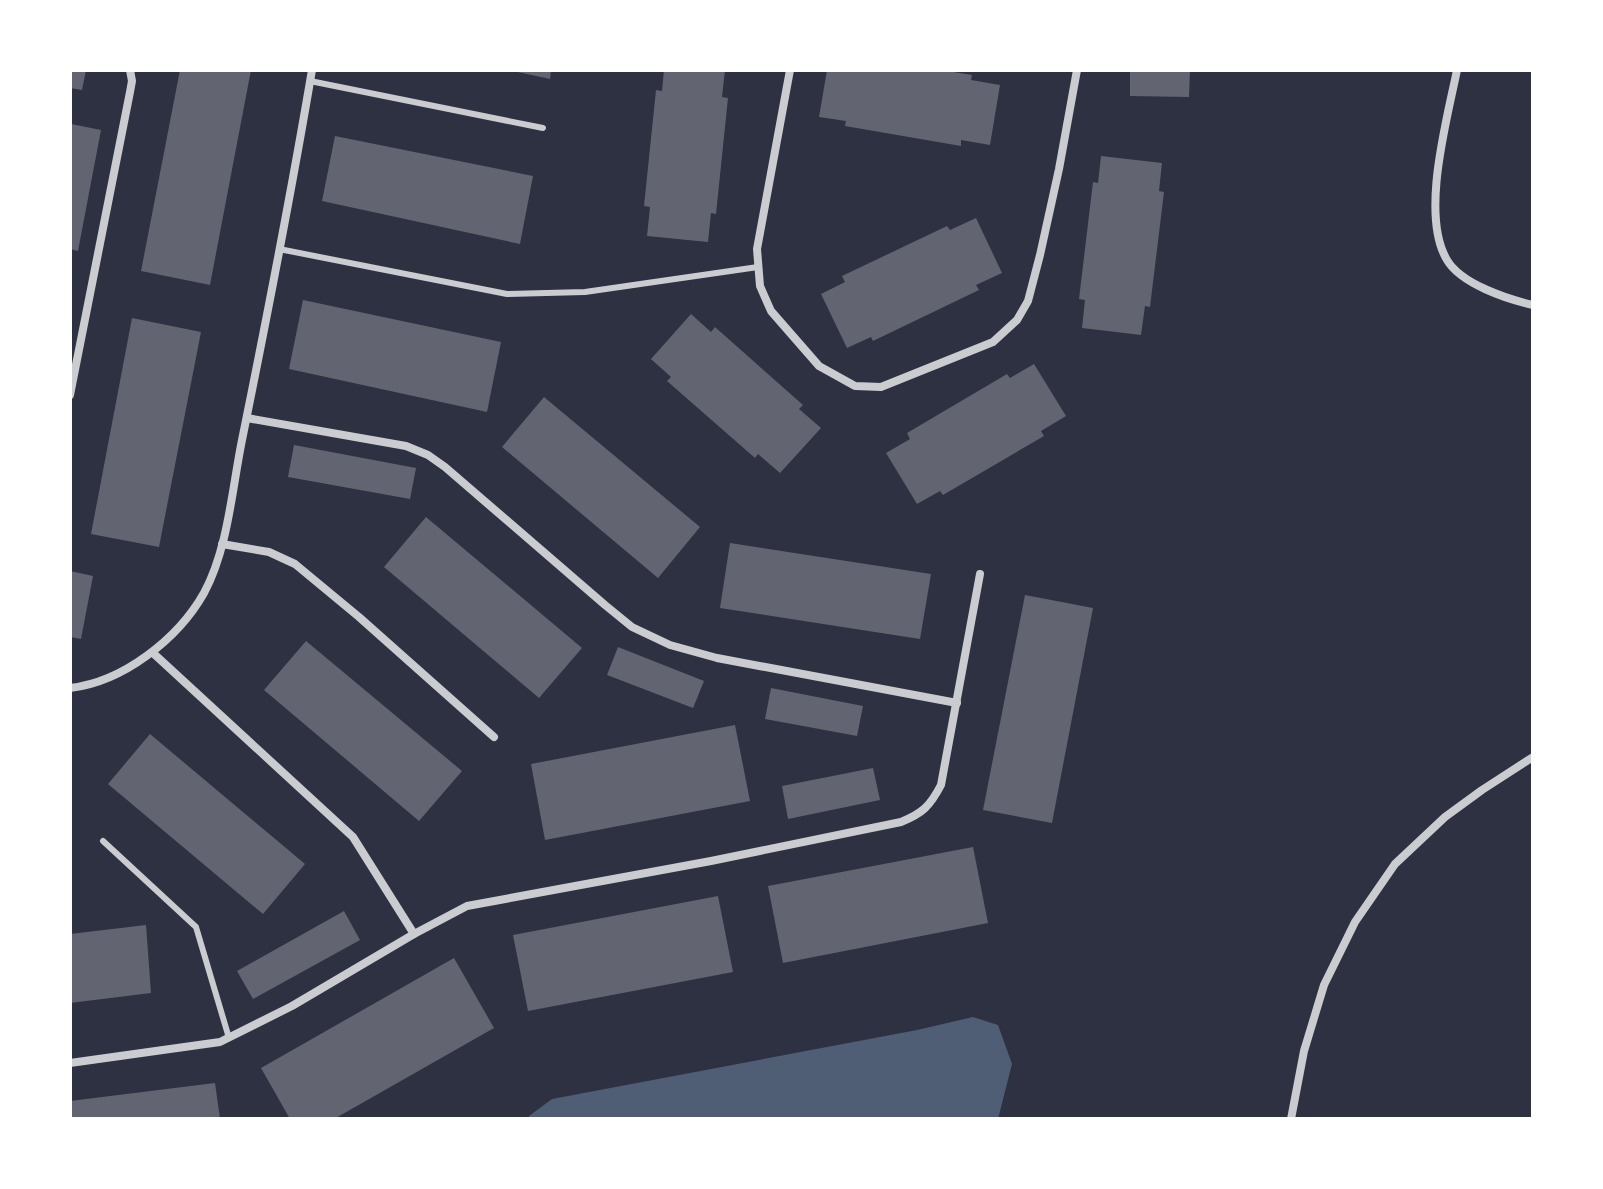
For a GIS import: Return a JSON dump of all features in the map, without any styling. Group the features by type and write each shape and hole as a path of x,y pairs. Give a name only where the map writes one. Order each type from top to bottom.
{"street":[{"path":"70,395 130,92 130,70"},
{"path":"70,688 98,683 153,653 198,603 214,570 247,418 312,70"},
{"path":"790,70 757,249 760,286 771,311 819,366 855,386 881,387 993,342 1017,320 1028,301 1043,241 1077,70"},
{"path":"1457,70 1436,184 1434,209 1438,236 1447,261 1467,279 1491,292 1533,305"},
{"path":"247,418 406,446 428,455 632,627 670,645 717,658 957,703"},
{"path":"222,544 269,552 295,564 494,737"},
{"path":"70,1063 220,1042 292,1006 467,906 726,858 901,822 916,816 931,803 941,785 980,574"},
{"path":"153,653 353,837 414,934"},
{"path":"1291,1119 1304,1051 1324,985 1355,922 1395,864 1445,817 1533,757"}],"lane":[{"path":"310,81 543,128"},
{"path":"279,249 507,294 585,292 758,267"},
{"path":"103,841 196,927 229,1038"}],"water":[{"path":"973,1017 998,1025 1012,1064 998,1119 529,1119 552,1099"}],"building":[{"path":"70,70 86,70 82,90 70,88"},
{"path":"180,70 251,70 210,285 141,271"},
{"path":"551,70 550,79 513,71"},
{"path":"664,70 725,70 722,97 728,98 716,214 711,213 708,242 647,236 650,207 644,206 656,90 662,91"},
{"path":"827,70 941,70 972,75 971,80 1000,85 990,145 961,140 961,146 845,126 846,121 819,117"},
{"path":"1130,70 1190,70 1189,97 1130,96"},
{"path":"71,124 101,130 78,251 70,249"},
{"path":"335,136 533,176 520,244 322,201"},
{"path":"1101,156 1162,163 1159,191 1164,192 1150,307 1145,306 1141,335 1082,328 1085,300 1079,299 1093,182 1098,183"},
{"path":"976,218 1002,273 976,285 979,290 873,341 871,337 847,348 821,294 845,282 842,276 947,226 950,230"},
{"path":"303,300 501,342 487,412 289,369"},
{"path":"691,314 711,332 715,327 803,405 799,409 821,428 780,473 758,454 755,458 667,381 671,377 651,359"},
{"path":"132,318 201,332 159,547 91,534"},
{"path":"1034,364 1066,416 1041,431 1044,436 943,495 940,491 917,504 886,453 910,439 907,433 1007,374 1010,378"},
{"path":"544,397 700,527 658,578 502,447"},
{"path":"294,445 416,468 410,499 288,477"},
{"path":"426,517 582,648 539,698 384,567"},
{"path":"730,543 931,574 920,639 720,608"},
{"path":"70,571 93,576 81,639 70,637"},
{"path":"1025,595 1093,608 1052,823 983,810"},
{"path":"306,641 462,771 419,821 264,690"},
{"path":"618,647 704,681 693,708 607,675"},
{"path":"771,688 863,706 857,736 765,719"},
{"path":"735,725 750,801 545,840 531,764"},
{"path":"150,734 305,864 263,914 108,784"},
{"path":"873,768 880,800 788,819 782,786"},
{"path":"973,847 988,923 783,963 768,886"},
{"path":"718,896 733,972 528,1011 513,935"},
{"path":"344,911 360,940 253,999 237,971"},
{"path":"146,925 151,993 70,1003 70,934"},
{"path":"454,958 494,1028 334,1119 290,1119 261,1068"},
{"path":"215,1083 220,1119 70,1119 70,1101"}]}
